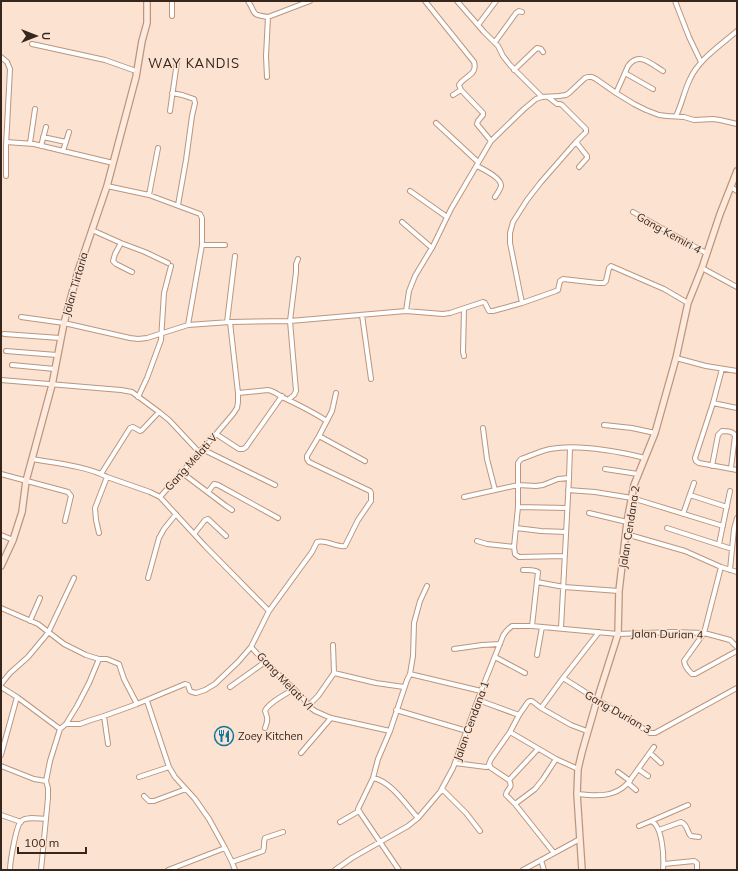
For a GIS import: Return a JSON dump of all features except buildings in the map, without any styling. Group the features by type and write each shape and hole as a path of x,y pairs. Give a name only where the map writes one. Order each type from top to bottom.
{"street":[{"name":"Jalan Tirtaria","path":"1,566 22,512 26,481 52,385 60,338 78,271 107,186 113,163 147,23 147,1"},
{"path":"172,1 172,16"},
{"path":"248,1 254,13 258,16 268,17 310,1"},
{"path":"424,1 474,62 474,72 459,85 461,90 483,113 477,124 491,141"},
{"path":"457,1 495,42 503,56 514,70 545,97 557,104 562,105 586,129 586,132 526,200 513,222 510,233 510,243 522,303"},
{"path":"478,25 496,1"},
{"path":"675,1 701,62"},
{"path":"495,42 516,13 519,11 522,12"},
{"path":"267,77 266,56 268,17"},
{"path":"676,116 680,109 690,78 701,62 737,31"},
{"path":"32,44 105,60 136,71"},
{"path":"514,70 537,48 543,52"},
{"path":"1,57 7,62 10,69 6,142 3,154 6,176"},
{"path":"616,93 624,73 630,63 637,59 642,59 663,71"},
{"path":"170,111 177,62"},
{"path":"624,73 653,89"},
{"path":"406,311 409,290 415,276 432,248 451,209 491,141 536,99 566,95 588,77 596,79 616,93 646,110 659,115 684,117 694,120 713,119 737,124"},
{"path":"453,95 461,90"},
{"path":"172,93 194,99 196,103 192,116 178,205"},
{"path":"30,144 35,109"},
{"path":"436,123 478,164 500,182 501,185 499,191 494,197"},
{"path":"41,146 46,127"},
{"path":"63,151 69,132"},
{"path":"43,138 66,142"},
{"path":"6,142 41,146 113,163"},
{"path":"576,142 587,156 579,167"},
{"path":"149,195 158,148"},
{"name":"Jalan Cendana 2","path":"582,870 577,794 578,769 596,700 618,634 619,591 627,522 634,485 654,433 676,358 688,304 737,171"},
{"path":"107,186 149,195 200,214 202,218 202,245 188,325"},
{"path":"731,188 737,191"},
{"path":"410,191 447,217"},
{"name":"Gang Kemiri 4","path":"632,212 706,253"},
{"path":"402,222 432,248"},
{"path":"92,230 145,252 169,265 164,293 161,340 147,378 138,397"},
{"path":"121,243 113,261 132,272"},
{"path":"202,245 225,245"},
{"name":"Gang Melati V","path":"32,459 64,464 101,474 160,497 237,408 238,393 229,322 235,256"},
{"path":"289,400 296,391 290,321 296,264 298,259"},
{"path":"21,317 64,323 138,339 147,338 188,325 229,322 290,321 406,311 443,314 464,309 483,302 489,311 493,312 556,291 558,290 560,281 563,279 604,283 611,266 664,290 688,304"},
{"path":"702,268 737,287"},
{"path":"464,309 464,356"},
{"path":"362,315 371,379"},
{"path":"4,334 60,338"},
{"path":"6,351 57,355"},
{"path":"676,358 706,366 737,370"},
{"path":"12,365 55,369"},
{"path":"722,369 713,403 695,458 699,463 737,470"},
{"path":"1,380 132,392 169,420 201,450 275,485"},
{"path":"238,393 268,390 272,391 327,421"},
{"path":"66,724 80,724 104,716 147,701 185,684 188,685 190,691 196,693 215,684 251,647 269,611 312,552 317,542 322,541 339,547 346,546 358,520 370,501 371,493 370,491 308,461 307,459 307,456 332,411 336,393"},
{"path":"216,434 239,449 243,449 246,447 282,396"},
{"path":"713,403 737,408"},
{"path":"101,474 130,428 133,427 140,431 142,430 159,412"},
{"path":"604,425 632,428 654,433"},
{"path":"483,428 487,459 494,490"},
{"path":"712,466 719,433 722,431 732,432 735,436 731,468"},
{"path":"319,436 365,461"},
{"path":"565,556 519,557 515,554 514,547 518,507 518,463 521,459 550,449 570,448 622,453 645,458"},
{"path":"561,628 570,448"},
{"path":"605,469 638,474"},
{"path":"182,472 232,510"},
{"path":"1,474 68,492 71,496 65,521"},
{"path":"99,533 95,508 107,477"},
{"path":"464,497 518,485 543,485 558,479 569,478"},
{"path":"683,514 694,483"},
{"path":"208,492 214,484 218,485 278,518"},
{"path":"568,490 594,492 632,498 723,526"},
{"path":"719,544 730,491"},
{"path":"690,495 727,507"},
{"path":"160,497 205,546 269,611"},
{"path":"518,507 567,508"},
{"path":"589,513 627,522"},
{"path":"148,578 159,538 176,514"},
{"path":"730,570 734,529 737,518"},
{"path":"194,534 205,520 208,520 226,536"},
{"path":"516,528 566,532"},
{"path":"668,528 719,544 732,550"},
{"path":"626,534 685,552 737,572"},
{"path":"1,535 12,540"},
{"path":"477,541 487,544 514,547"},
{"path":"721,567 704,633 684,661 686,668 692,674 697,673 737,651"},
{"path":"523,570 538,572 532,626"},
{"path":"60,729 1,686 10,673 28,657 48,632 74,578"},
{"path":"536,582 564,587 619,591"},
{"path":"398,870 358,808 373,778 378,759 390,731 404,687 410,674 413,656 416,612 426,586"},
{"path":"30,621 40,598"},
{"path":"1,608 38,624 64,644 86,655 99,659 107,659 119,664 124,679 137,704"},
{"name":"Jalan Cendana 1","path":"335,870 352,858 408,826 418,818 442,789 456,763 481,690 500,644 509,628 512,626 542,626 618,634"},
{"path":"538,655 542,626"},
{"path":"541,708 599,632"},
{"name":"Jalan Durian 4","path":"618,634 672,632 704,633 730,640 737,647"},
{"path":"454,649 500,644"},
{"path":"309,705 318,696 334,673 334,645"},
{"name":"Gang Melati VI","path":"251,647 315,711 331,718 390,731"},
{"path":"495,657 525,673"},
{"path":"41,870 48,788 46,781 50,760 60,729 66,724 77,706 99,659"},
{"path":"230,688 265,662"},
{"path":"334,673 376,683 404,687"},
{"path":"410,674 481,690"},
{"name":"Gang Durian 3","path":"563,678 650,733 655,733 665,729 737,688"},
{"path":"265,728 268,720 265,711 266,708 294,689"},
{"path":"1,755 17,697"},
{"path":"478,700 519,715"},
{"path":"147,701 169,767 175,777 196,799 225,848 235,870"},
{"path":"490,766 489,764 491,759 510,732 525,706 530,701 571,725 587,732"},
{"path":"396,710 467,731"},
{"path":"104,716 108,744"},
{"path":"301,753 331,718"},
{"path":"510,732 556,759 578,769"},
{"path":"577,794 599,796 624,788 654,747"},
{"path":"509,780 538,749"},
{"path":"650,753 661,763"},
{"path":"515,804 543,780 556,759"},
{"path":"456,763 486,767 490,766 509,780 511,786 506,792 506,795 554,853"},
{"path":"1,766 27,777 46,781"},
{"path":"139,777 169,767"},
{"path":"638,769 648,776"},
{"path":"618,772 636,790"},
{"path":"373,778 378,779 388,785 418,818"},
{"path":"144,796 149,801 154,801 186,789"},
{"path":"442,789 466,812 480,831"},
{"path":"639,826 688,805"},
{"path":"340,822 359,811"},
{"path":"1,815 20,822"},
{"path":"10,870 10,862 18,825 20,822 28,819 46,819"},
{"path":"651,822 655,824 659,830 663,848 663,870"},
{"path":"659,830 683,822 691,836 699,837"},
{"path":"232,862 263,851 263,841 265,838 283,832"},
{"path":"523,870 580,839"},
{"path":"168,870 225,848"},
{"path":"541,860 544,870"},
{"path":"664,864 694,861 697,863 697,870"}],"place":[{"name":"Zoey Kitchen","path":"224,736"}],"district":[{"name":"WAY KANDIS","path":"194,63"}]}
